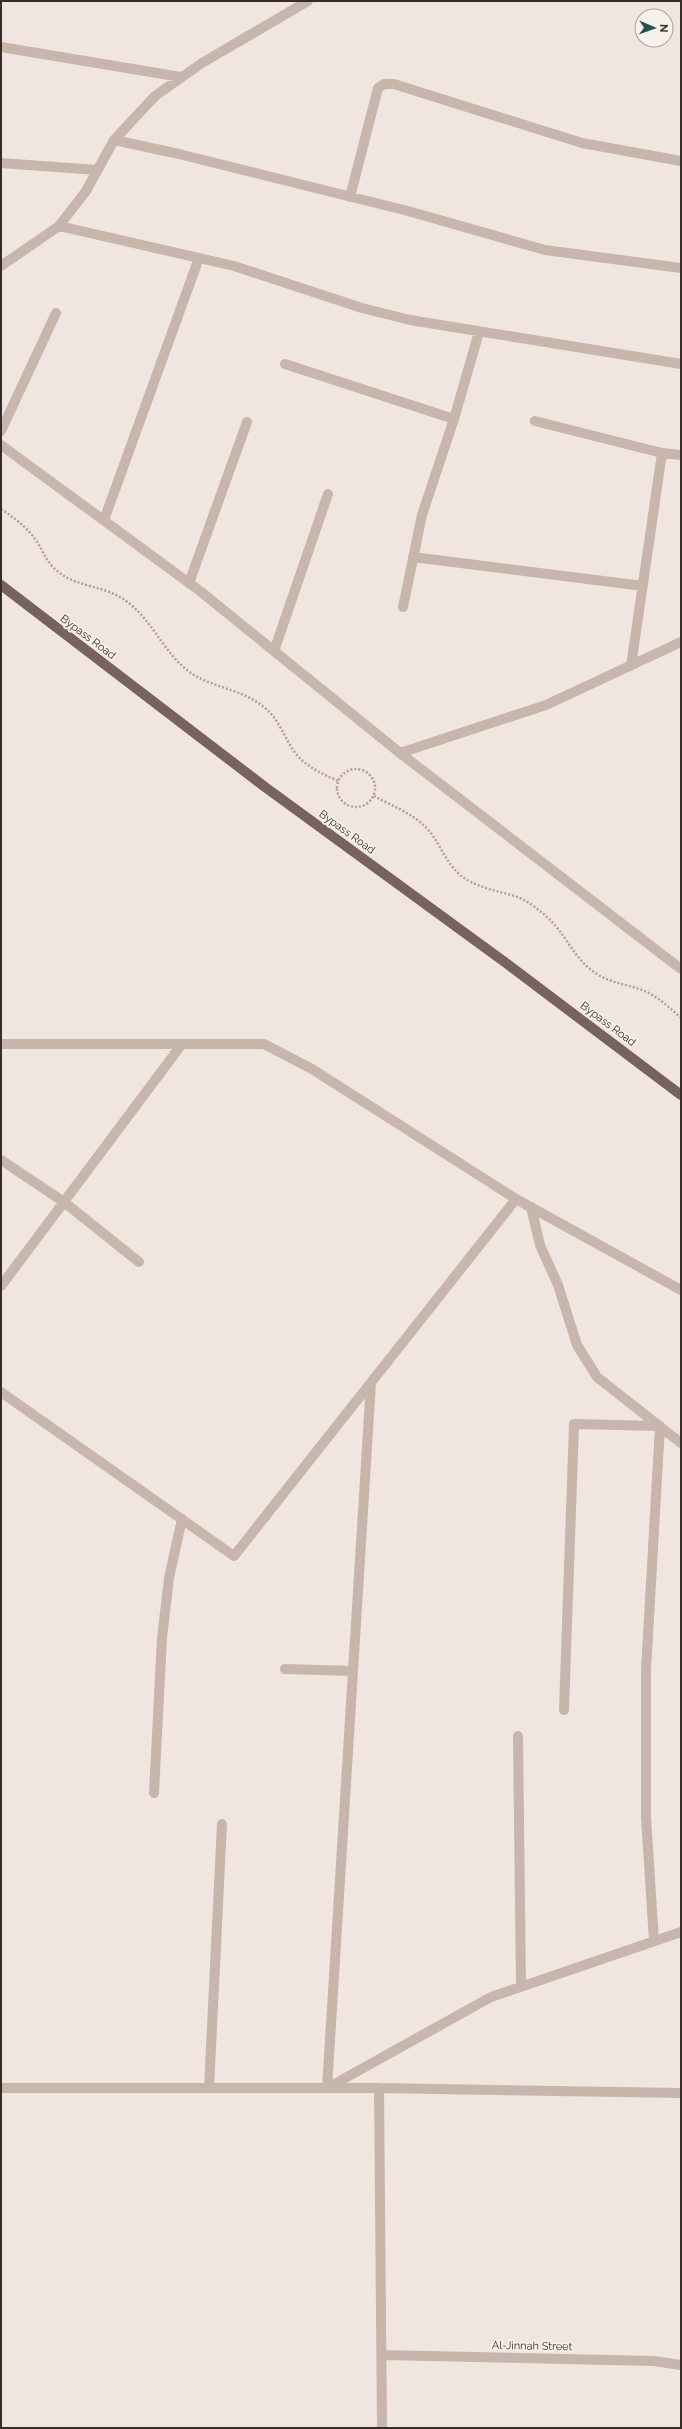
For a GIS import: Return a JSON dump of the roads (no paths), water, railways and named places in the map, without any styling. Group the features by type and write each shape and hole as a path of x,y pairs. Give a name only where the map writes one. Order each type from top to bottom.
{"main road":[{"name":"Bypass Road","path":"1,586 265,787 506,963 681,1095"}],"street":[{"path":"1,266 59,226 86,191 114,140 155,96 202,63 308,1"},
{"path":"1,47 181,77"},
{"path":"350,197 378,88 384,84 394,84 582,143 681,161"},
{"path":"114,140 179,154 350,197 545,250 681,268"},
{"path":"1,163 97,170"},
{"path":"59,226 234,266 362,308 410,320 681,364"},
{"path":"104,520 199,258"},
{"path":"1,431 56,313"},
{"path":"403,607 422,515 454,419 479,332"},
{"path":"285,364 454,419"},
{"path":"536,421 662,453 681,455"},
{"path":"189,583 247,422"},
{"path":"1,445 189,583 400,753 681,969"},
{"path":"631,666 662,453"},
{"path":"274,651 328,494"},
{"path":"413,558 643,586"},
{"path":"400,753 546,705 681,642"},
{"path":"1,1044 264,1044 312,1069 531,1207 681,1290"},
{"path":"1,1286 182,1044"},
{"path":"1,1160 64,1202 139,1262"},
{"path":"1,1392 234,1556 516,1198"},
{"path":"531,1207 540,1245 558,1285 577,1345 597,1377 681,1443"},
{"path":"327,2088 371,1383"},
{"path":"564,1710 574,1424 660,1426"},
{"path":"654,1942 646,1817 646,1670 660,1426"},
{"path":"154,1793 162,1638 169,1578 182,1519"},
{"path":"285,1669 353,1671"},
{"path":"518,1736 521,1987"},
{"path":"209,2088 222,1824"},
{"path":"327,2088 491,1997 681,1932"},
{"path":"1,2088 379,2088 529,2092 681,2093"},
{"path":"379,2088 382,2428"},
{"name":"Al-Jinnah Street","path":"382,2355 654,2361 681,2365"}]}
